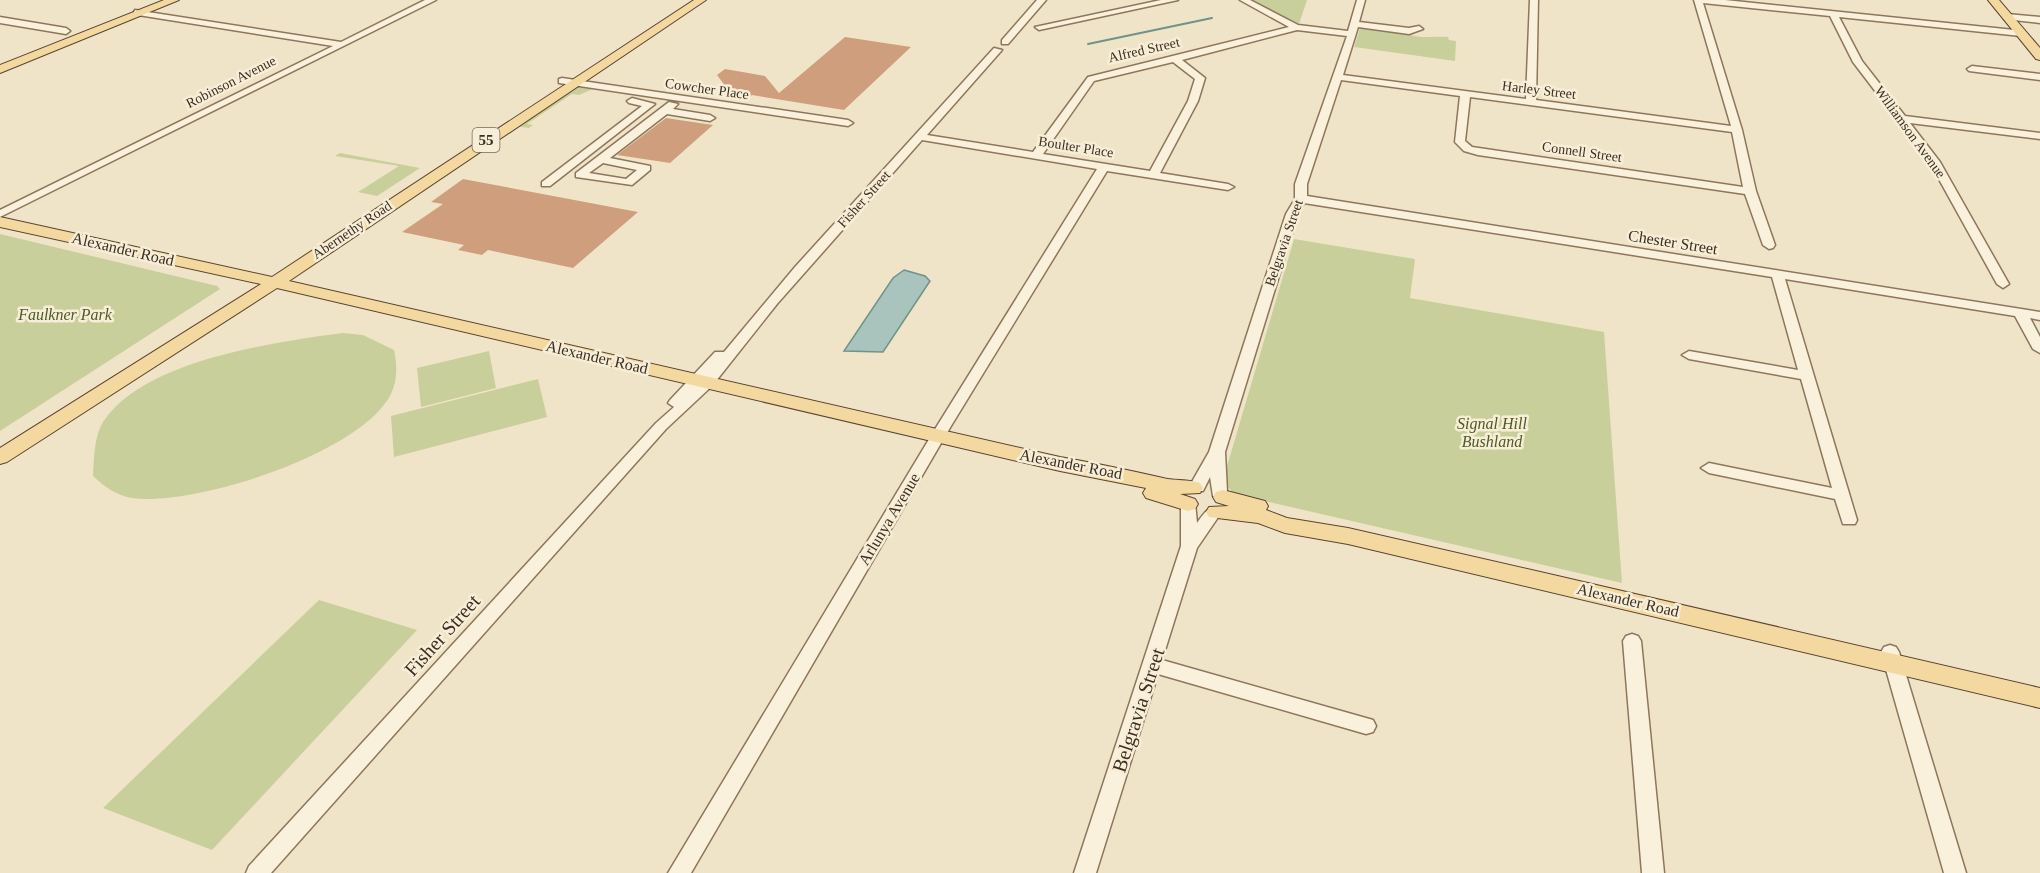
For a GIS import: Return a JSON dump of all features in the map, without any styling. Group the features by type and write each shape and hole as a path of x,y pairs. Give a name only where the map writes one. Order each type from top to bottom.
{"main road":[{"path":"141,13 169,0"},
{"path":"0,69 174,0"},
{"name":"Abernethy Road","path":"0,457 567,82 687,0"},
{"name":"Abernethy Road","path":"567,82 701,0"},
{"path":"1994,0 2040,57"},
{"name":"Alexander Road","path":"0,220 260,285"},
{"name":"Alexander Road","path":"0,228 937,439 1091,471 1142,478 1192,497 1209,487 1218,503 1295,528 1348,536 1892,658 2040,687"},
{"name":"Abernethy Road","path":"0,444 260,285"},
{"name":"Alexander Road","path":"1892,658 2040,698"}],"street":[{"name":"Robinson Avenue","path":"0,214 432,0"},
{"name":"Fisher Street","path":"257,873 661,426 677,414 698,384 731,350 1042,0"},
{"path":"1039,27 1174,0"},
{"path":"1244,0 1296,27 1415,31"},
{"name":"Belgravia Street","path":"1190,546 1192,497 1217,452 1292,214 1301,199 1301,184 1338,77 1361,0"},
{"path":"1531,102 1534,0"},
{"path":"1769,245 1750,191 1737,130 1699,0 2021,33"},
{"path":"141,13 340,44"},
{"name":"Williamson Avenue","path":"1833,13 1858,62 1935,162 2004,284"},
{"path":"2007,17 2040,20"},
{"path":"0,20 66,31"},
{"name":"Alfred Street","path":"1035,156 1091,78 1281,33 1296,27"},
{"path":"1153,175 1193,101 1200,78 1173,57"},
{"path":"1972,69 2040,77"},
{"name":"Harley Street","path":"1338,77 1737,130"},
{"name":"Cowcher Place","path":"567,82 848,123"},
{"path":"591,93 650,104"},
{"name":"Connell Street","path":"1465,94 1460,142 1468,149 1482,153 1750,191"},
{"path":"546,184 660,96"},
{"path":"601,159 646,168 628,183 580,175 680,98"},
{"path":"665,111 710,118"},
{"path":"1904,119 2040,136"},
{"name":"Boulter Place","path":"920,138 1228,187"},
{"name":"Arlunya Avenue","path":"679,873 937,439 1104,167"},
{"name":"Robinson Avenue","path":"0,220 44,193"},
{"name":"Chester Street","path":"1301,199 2040,316"},
{"path":"1778,276 1849,520"},
{"path":"2020,313 2040,349"},
{"path":"1689,355 1806,376"},
{"name":"Belgravia Street","path":"1085,873 1190,546 1218,503 1217,452"},
{"path":"1709,468 1840,495"},
{"path":"1632,641 1653,873"},
{"path":"1892,658 1954,873"},
{"path":"1152,665 1366,726"}],"green space":[{"path":"1244,0 1307,0 1298,27"},
{"path":"1367,27 1418,37 1448,37 1449,40 1456,41 1455,61 1354,47 1360,28"},
{"path":"585,86 593,89 579,95 572,94 527,124 533,125 529,128 516,126 574,88"},
{"path":"340,153 420,168 377,196 358,192 399,166 335,156"},
{"name":"Faulkner Park","path":"0,234 217,286 220,289 0,431"},
{"name":"Signal Hill Bushland","path":"1294,239 1415,259 1410,298 1604,332 1622,583 1234,494 1224,482 1225,473"},
{"path":"343,333 363,335 394,350 396,367 395,383 391,394 374,416 347,436 313,455 274,472 195,494 160,499 132,498 111,490 93,476 96,441 103,422 122,401 148,383 179,369 248,349"},
{"path":"489,351 496,388 421,407 417,368"},
{"path":"538,379 547,417 394,457 391,416"},
{"path":"319,600 417,630 212,850 103,808"}],"water":[{"path":"904,270 925,276 930,281 883,352 844,351 893,278"}],"building":[{"path":"845,37 911,47 844,110 752,95 747,99 724,96 729,91 717,75 725,69 765,76 779,93"},
{"path":"666,118 713,125 670,163 617,155"},
{"path":"463,179 638,212 573,268 488,250 482,255 458,250 464,245 402,232 443,204 431,202"}],"waterway":[{"path":"1088,44 1212,18"}]}
